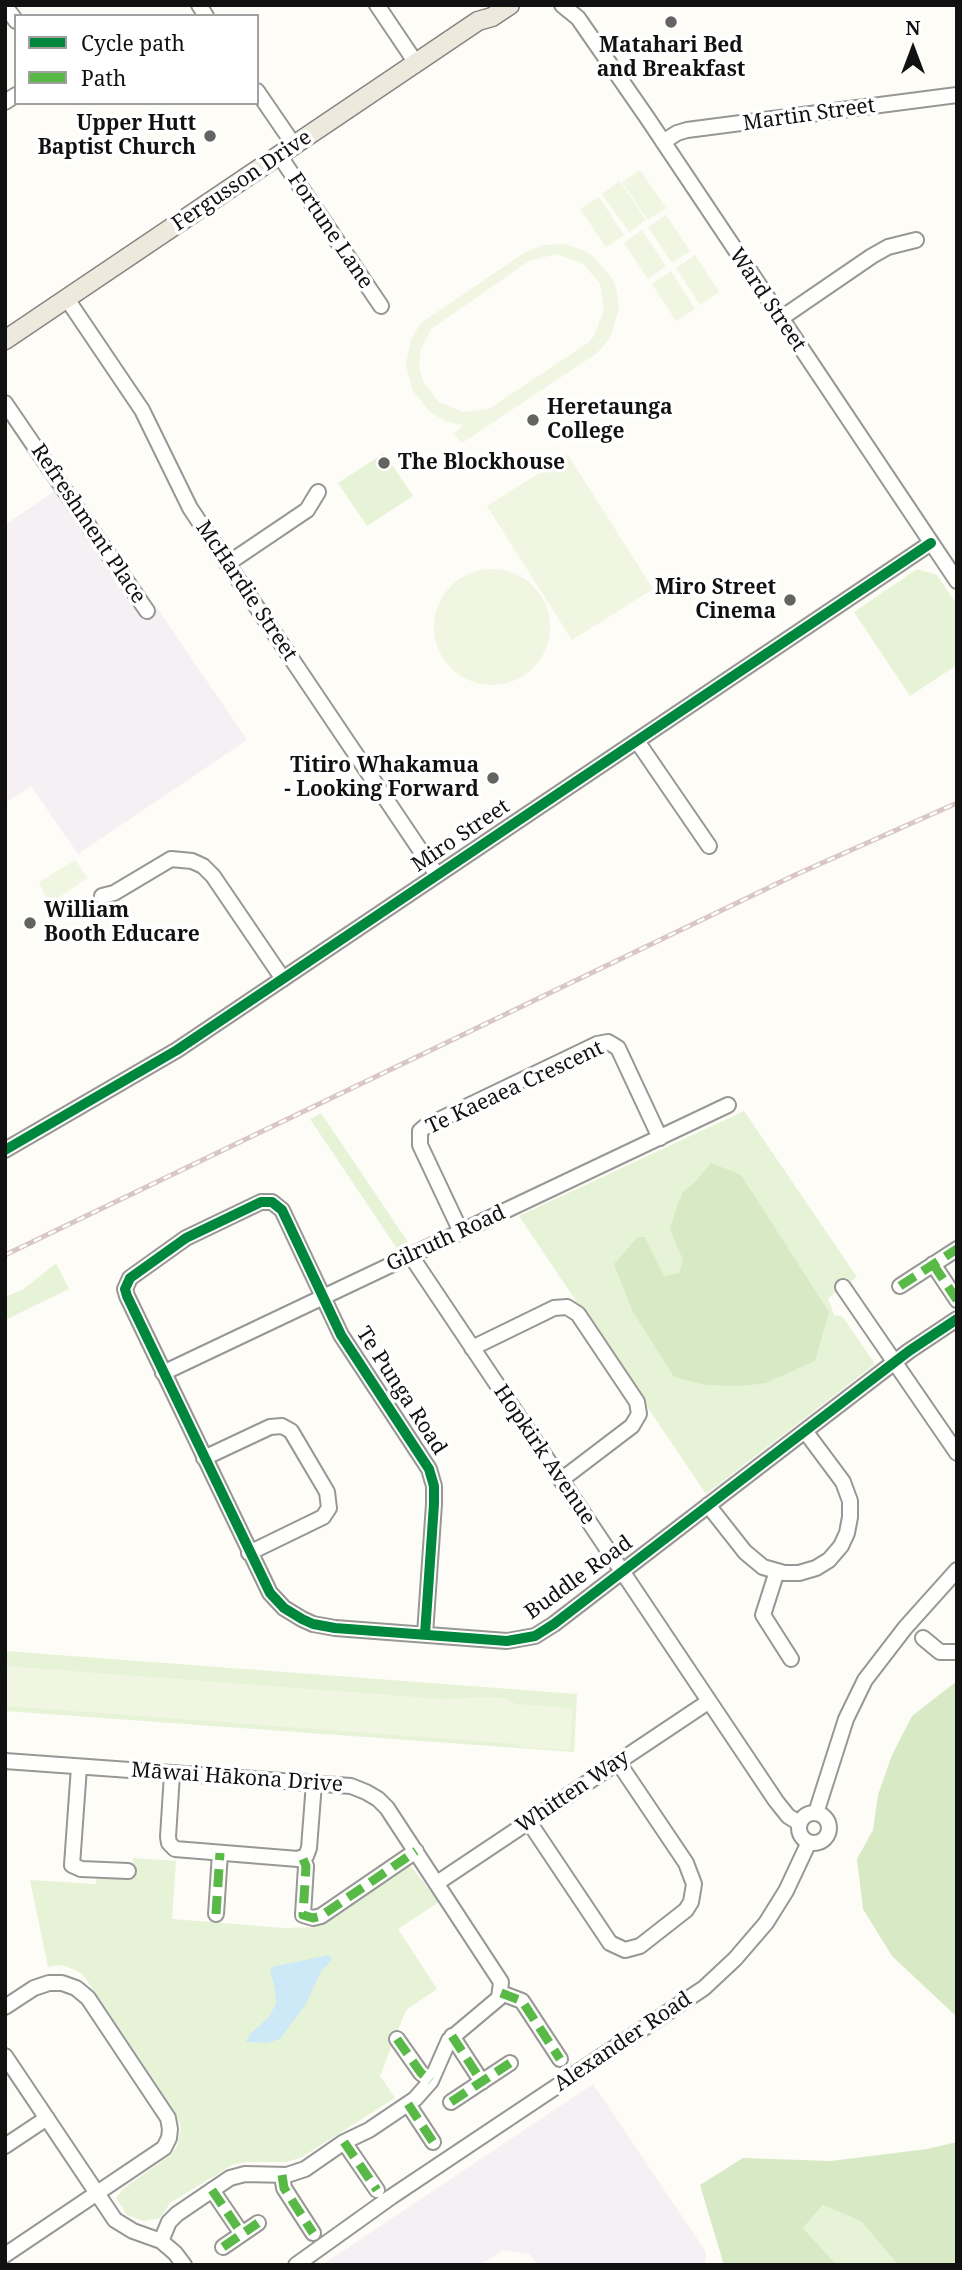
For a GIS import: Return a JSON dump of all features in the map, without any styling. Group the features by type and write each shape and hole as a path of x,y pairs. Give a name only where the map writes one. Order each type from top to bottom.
{"main road":[{"name":"Fergusson Drive","path":"5,340 478,21 493,5"},
{"name":"Fergusson Drive","path":"478,21 492,17 510,5"}],"street":[{"path":"377,5 416,63"},
{"name":"Ward Street","path":"562,5 577,12 957,581"},
{"name":"Fortune Lane","path":"259,95 287,150 382,306"},
{"name":"Martin Street","path":"663,142 687,130 957,95"},
{"path":"780,319 880,252 900,243 916,240"},
{"name":"McHardie Street","path":"67,299 142,410 190,508 437,876"},
{"name":"Refreshment Place","path":"5,403 147,611"},
{"path":"227,564 307,510 317,492"},
{"name":"Miro Street","path":"5,1150 177,1050 931,543"},
{"path":"637,741 709,846"},
{"path":"102,896 114,893 171,859 192,861 203,866 213,876 283,979"},
{"name":"Te Kaeaea Crescent","path":"461,1232 420,1145 420,1131 597,1044 608,1042 618,1048 660,1138"},
{"name":"Gilruth Road","path":"163,1373 660,1138 723,1112"},
{"name":"Te Punga Road","path":"163,1373 127,1296 127,1282 182,1240 257,1203 268,1201 281,1208 341,1335 420,1453 432,1478 434,1504 425,1634"},
{"path":"900,1286 957,1249"},
{"name":"Hopkirk Avenue","path":"411,1256 708,1702 776,1801 788,1816 799,1823"},
{"path":"933,1264 957,1300"},
{"path":"843,1287 957,1453"},
{"path":"472,1348 554,1308 567,1307 578,1314 639,1408 636,1420 561,1480"},
{"name":"Buddle Road","path":"163,1373 249,1553 270,1593 284,1608 302,1619 323,1626 507,1641 526,1639 544,1631 894,1363 957,1319"},
{"path":"204,1458 270,1427 282,1426 291,1431 327,1492 329,1508 323,1517 249,1553"},
{"path":"708,1505 751,1559 777,1571 799,1573 822,1564 841,1546 849,1525 850,1501 846,1488 805,1431"},
{"path":"816,1813 846,1720 866,1680 891,1644 957,1570"},
{"path":"777,1571 763,1615 791,1659"},
{"path":"923,1638 940,1652 957,1651"},
{"name":"Whitten Way","path":"437,1883 708,1702"},
{"name":"Māwai Hākona Drive","path":"5,1761 351,1786 378,1799 416,1851 499,1977 500,1993"},
{"path":"529,1822 610,1943 625,1950 640,1946 686,1910 691,1902 694,1884 686,1863 618,1762"},
{"path":"79,1767 72,1865 81,1869 128,1871"},
{"path":"172,1774 169,1843 175,1849 303,1859"},
{"path":"314,1783 309,1848 303,1859 306,1867 303,1915 321,1916 416,1851"},
{"path":"816,1813 828,1821 828,1831 823,1839 809,1842 799,1832 799,1823 808,1814 816,1813"},
{"name":"Alexander Road","path":"296,2265 391,2197 704,1988 735,1959 766,1923 786,1891 809,1842"},
{"path":"216,1913 220,1853"},
{"path":"5,2007 49,1983 62,1983 76,1988 88,1998 168,2118 169,2138 164,2148 11,2257"},
{"path":"161,2241 169,2222 177,2214 236,2175 282,2175 305,2169 408,2104 423,2093 431,2081 452,2036 495,2004 500,1993 522,2001 560,2059"},
{"path":"452,2036 482,2082"},
{"path":"397,2039 421,2073 431,2081"},
{"path":"5,2056 115,2220 161,2241 184,2265"},
{"path":"451,2102 510,2063"},
{"path":"408,2104 433,2142"},
{"path":"5,2146 47,2118"},
{"path":"344,2142 377,2190"},
{"path":"282,2175 284,2188 313,2233"},
{"path":"212,2190 242,2234"},
{"name":"Alexander Road","path":"281,2265 391,2197"},
{"path":"223,2246 258,2223"}],"shaded area":[{"path":"55,491 140,615 155,605 247,740 78,854 31,786 5,803 5,525"},
{"path":"593,2084 706,2252 705,2265 538,2265 529,2254 503,2250 480,2265 322,2265"}],"green space":[{"path":"640,170 666,208 648,220 622,182"},
{"path":"620,181 646,220 629,232 602,194"},
{"path":"599,197 624,235 606,247 580,209"},
{"path":"666,215 690,251 672,263 648,227"},
{"path":"642,230 666,266 648,279 624,243"},
{"path":"564,244 583,250 592,255 612,278 619,308 610,338 597,353 462,443 454,434 464,425 447,422 430,412 413,391 406,365 411,339 421,323 524,253 543,245","holes":["556,254 582,263 600,283 604,310 594,336 588,343 489,409 463,412 439,402 424,383 419,367 420,351 431,329 529,261"]},
{"path":"695,255 719,292 700,305 676,268"},
{"path":"671,271 695,309 676,321 652,284"},
{"path":"384,453 413,496 367,526 338,483"},
{"path":"568,455 653,589 572,640 487,506"},
{"path":"492,569 514,573 533,586 546,605 550,627 546,649 533,668 514,681 492,685 470,681 451,668 438,649 434,627 438,605 451,586 470,573"},
{"path":"917,569 937,575 957,605 957,665 910,696 854,612"},
{"path":"75,860 88,878 49,904 39,882"},
{"path":"744,1111 857,1277 828,1298 834,1315 844,1319 875,1364 706,1494 519,1216"},
{"path":"321,1113 410,1245 398,1250 310,1119"},
{"path":"711,1163 741,1175 829,1312 815,1361 766,1383 743,1386 705,1385 674,1377 633,1312 614,1264 638,1237 645,1237 664,1276 679,1273 683,1260 670,1229 683,1192"},
{"path":"56,1263 69,1289 5,1320 5,1297 24,1289"},
{"path":"5,1651 577,1694 574,1752 5,1711"},
{"path":"5,1666 443,1699 505,1698 516,1704 573,1708 570,1750 5,1706"},
{"path":"957,1681 957,2017 892,1956 863,1909 857,1859 873,1830 878,1795 892,1755 912,1716"},
{"path":"133,1858 176,1861 172,1919 285,1928 315,1927 409,1864 439,1902 398,1929 437,1989 406,2010 380,2076 395,2098 302,2157 287,2162 246,2162 232,2165 170,2203 160,2218 144,2221 127,2215 116,2198 123,2189 171,2155 177,2146 181,2128 176,2114 84,1976 61,1965 48,1967 30,1880 96,1884 97,1874 132,1876"},
{"path":"957,2142 957,2265 898,2265 862,2222 823,2205 803,2228 837,2265 724,2265 700,2185 743,2158 831,2161 927,2149"},
{"path":"823,2205 862,2222 898,2265 837,2265 803,2228"}],"water":[{"path":"329,1955 332,1960 321,1971 306,2004 280,2039 267,2043 247,2042 250,2034 268,2018 276,2004 270,1970 272,1967"}],"railway":[{"path":"5,1255 795,875 957,803"}],"marked path":[{"path":"900,1286 957,1249"},
{"path":"933,1264 957,1300"},
{"path":"303,1859 306,1866 303,1915 313,1918 321,1916 416,1851"},
{"path":"216,1914 220,1853"},
{"path":"501,1993 522,2001 560,2059"},
{"path":"452,2036 482,2082"},
{"path":"397,2039 421,2073 431,2081"},
{"path":"451,2102 510,2063"},
{"path":"408,2104 433,2142"},
{"path":"344,2142 377,2190"},
{"path":"282,2175 284,2188 313,2233"},
{"path":"212,2190 242,2234"},
{"path":"223,2247 258,2223"}],"cycle path":[{"path":"5,1150 177,1050 931,543"},
{"path":"425,1634 434,1504 434,1486 429,1469 341,1335 282,1210 272,1202 261,1202 186,1238 130,1278 125,1289 127,1296 270,1593 284,1608 302,1619 335,1628 507,1641 535,1636 909,1351 957,1319"}],"place":[{"name":"Matahari Bed and Breakfast","path":"671,22"},
{"name":"Upper Hutt Baptist Church","path":"210,136"},
{"name":"Heretaunga College","path":"533,420"},
{"name":"The Blockhouse","path":"384,463"},
{"name":"Miro Street Cinema","path":"790,600"},
{"name":"Titiro Whakamua - Looking Forward","path":"493,778"},
{"name":"William Booth Educare","path":"30,923"}]}
